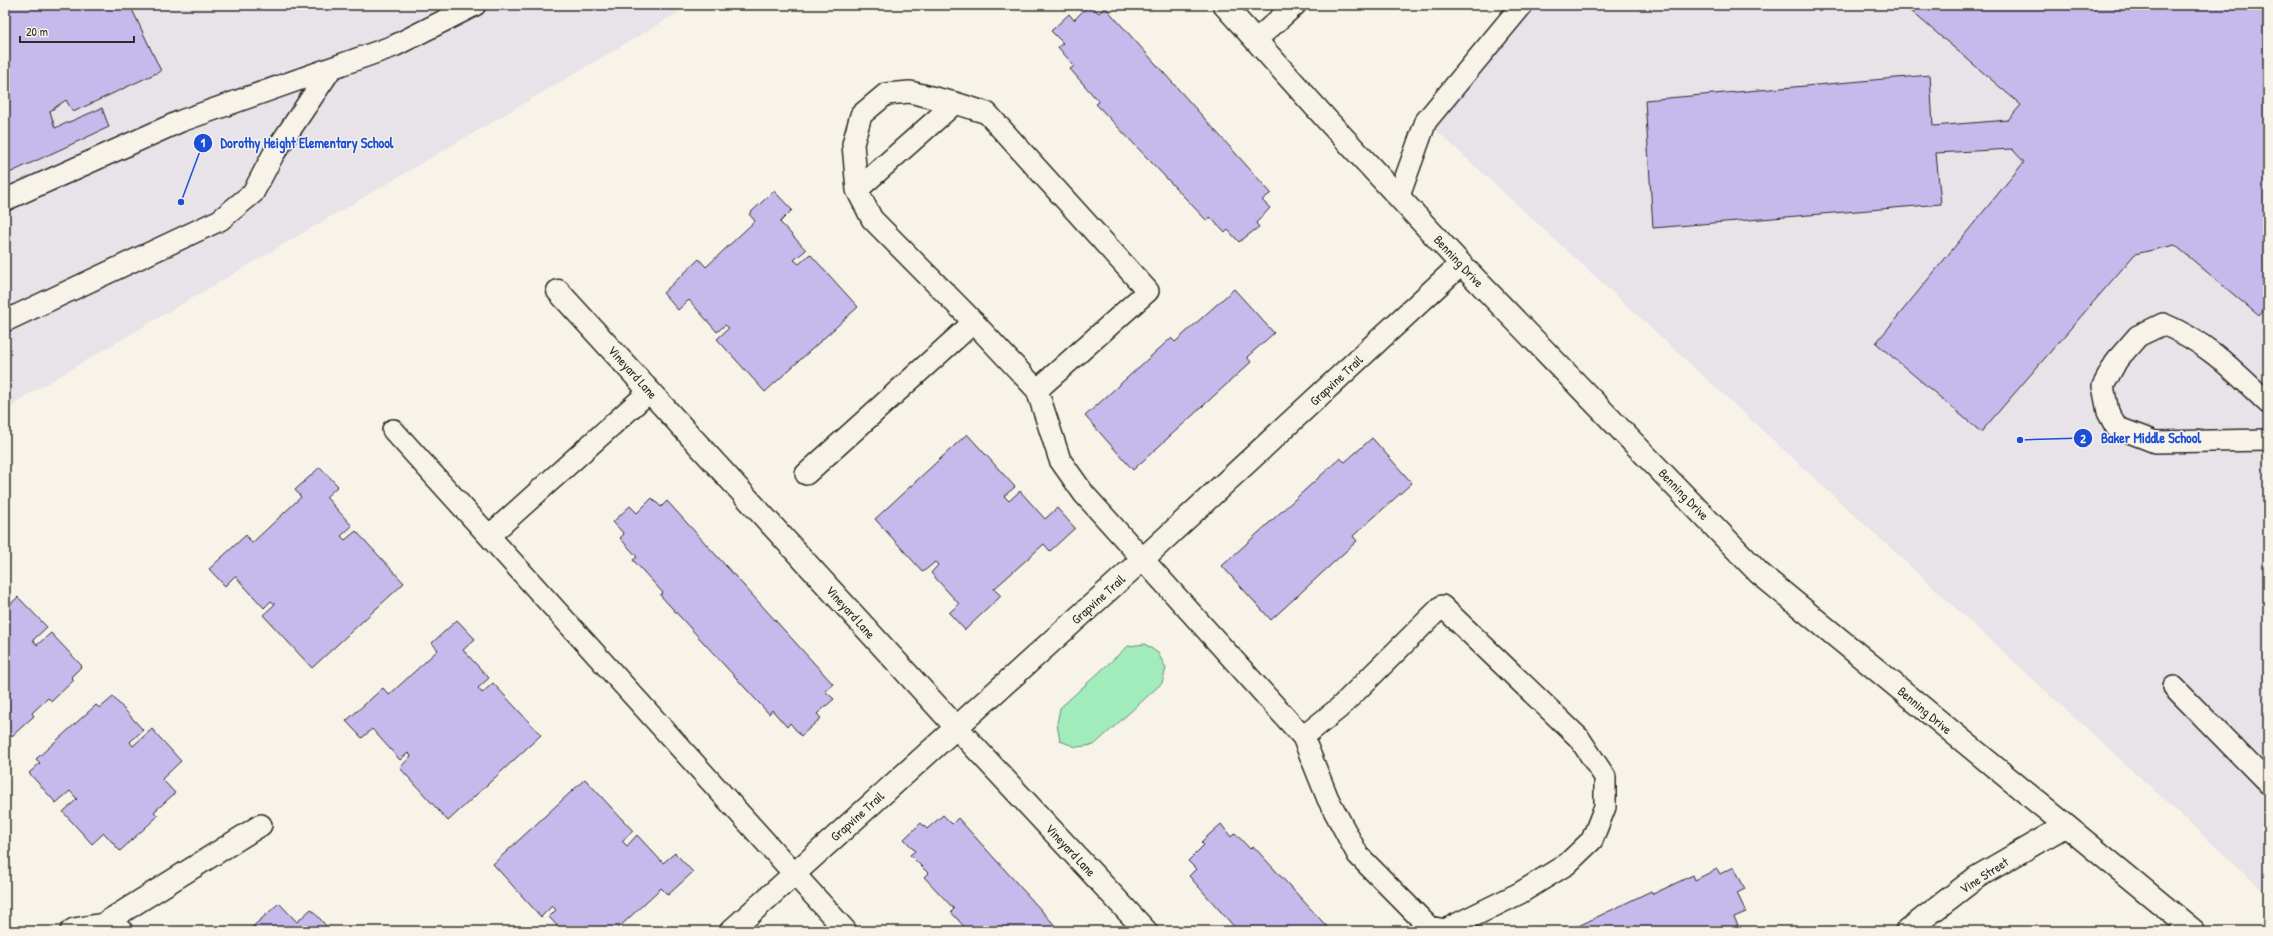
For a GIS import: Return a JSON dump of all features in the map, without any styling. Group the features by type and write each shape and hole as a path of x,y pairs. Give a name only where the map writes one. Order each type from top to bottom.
{"street":[{"name":"Benning Drive","path":"1224,5 1328,121 1461,264 1759,573 2194,931"},
{"name":"Grapvine Trail","path":"731,931 1144,558 1461,264"},
{"name":"Vineyard Lane","path":"558,291 956,727 1146,931"},
{"name":"Vine Street","path":"1907,931 1977,877 2065,826"}],"lane":[{"path":"5,200 181,121 394,46 474,5"},
{"path":"1256,40 1295,5"},
{"path":"1399,196 1426,121 1522,5"},
{"path":"5,321 220,220 253,193 273,155 331,69"},
{"path":"1036,390 1148,291 987,113 955,103 910,92 886,94 861,115 852,144 857,190 872,219 974,322 1036,390 1060,460 1084,494 1144,558 1303,737 1328,799 1358,855 1429,927 1445,930 1520,893 1567,864 1592,840 1605,807 1605,777 1579,738 1442,606 1339,708 1303,737"},
{"path":"857,190 955,103"},
{"path":"806,474 974,322"},
{"path":"2268,403 2208,348 2185,333 2163,324 2138,336 2117,360 2103,386 2108,412 2116,427 2155,442 2268,440"},
{"path":"489,536 650,391"},
{"path":"393,430 846,931"},
{"path":"2174,687 2268,782"},
{"path":"71,931 74,929 113,928 261,825"}],"shaded area":[{"path":"5,5 691,5 22,398 5,413"},
{"path":"1526,5 2268,5 2268,895 1426,121"}],"green space":[{"path":"1145,644 1158,653 1166,668 1162,683 1094,745 1076,747 1060,741 1057,724 1060,708 1128,646"}],"building":[{"path":"5,5 130,5 161,71 73,112 66,100 50,111 55,128 102,108 109,127 5,175"},
{"path":"1089,5 1099,13 1105,7 1271,193 1262,200 1270,208 1256,223 1259,227 1239,242 1228,230 1225,233 1210,217 1207,221 1096,104 1099,102 1070,69 1074,66 1058,47 1063,43 1051,31 1069,14 1074,20"},
{"path":"1904,5 2268,5 2268,134 2265,138 2268,141 2268,305 2259,316 2175,245 2135,254 1981,432 1876,343 2024,162 2012,149 1936,153 1941,204 1653,228 1645,100 1930,75 1933,126 2008,120 2021,105"},
{"path":"774,191 792,210 780,222 806,250 794,260 799,264 810,254 858,307 765,392 717,339 729,328 725,325 717,332 689,300 678,310 663,293 699,259 706,267 755,221 749,214"},
{"path":"1234,289 1274,333 1247,357 1251,362 1133,470 1085,416 1171,338 1175,342"},
{"path":"967,434 1015,487 1004,496 1009,501 1020,491 1045,519 1057,508 1075,528 1050,551 1044,544 994,589 1001,596 965,630 949,613 959,604 931,573 938,565 935,562 923,572 875,519"},
{"path":"1372,438 1412,483 1353,536 1357,541 1271,620 1222,566 1340,458 1345,462"},
{"path":"320,467 338,486 326,497 352,526 341,536 345,540 356,531 404,583 312,668 263,615 275,604 271,601 264,608 235,576 225,586 209,569 246,535 252,543 301,497 295,490"},
{"path":"652,498 661,507 667,501 833,684 825,691 834,699 817,714 821,718 801,736 790,723 787,727 772,710 769,714 660,595 663,593 633,560 637,557 620,538 624,534 613,522 630,506 637,513"},
{"path":"18,597 47,627 33,640 37,645 51,633 82,666 71,677 74,680 52,701 48,698 32,713 34,716 12,736 8,732 5,735 5,609"},
{"path":"457,620 475,639 463,650 489,678 478,688 482,693 493,683 541,735 448,821 400,768 411,756 408,753 400,760 372,729 362,738 346,721 383,688 389,695 438,650 432,643"},
{"path":"113,697 143,730 130,742 133,746 152,729 181,761 162,779 175,793 154,812 158,816 120,851 104,833 92,844 63,812 77,799 70,791 56,803 29,773 40,763 36,759 96,705 100,708"},
{"path":"585,779 633,831 622,841 627,846 637,835 663,863 675,853 693,872 668,895 661,888 615,931 562,931 549,917 556,910 552,906 541,917 493,864"},
{"path":"943,815 952,824 958,818 1060,931 968,931 951,912 954,909 924,877 928,873 910,855 915,851 904,839 921,823 927,829"},
{"path":"1221,824 1231,837 1235,833 1250,849 1253,846 1331,931 1238,931 1189,876 1196,869 1188,861 1204,845 1201,842"},
{"path":"1734,867 1745,889 1737,893 1746,912 1734,917 1738,925 1726,931 1568,931 1651,891 1653,894 1693,875 1695,880 1717,869 1720,874"},
{"path":"279,903 297,922 311,909 331,931 248,931"}],"place":[{"name":"Dorothy Height Elementary School","path":"181,202"},
{"name":"Baker Middle School","path":"2020,440"}]}
